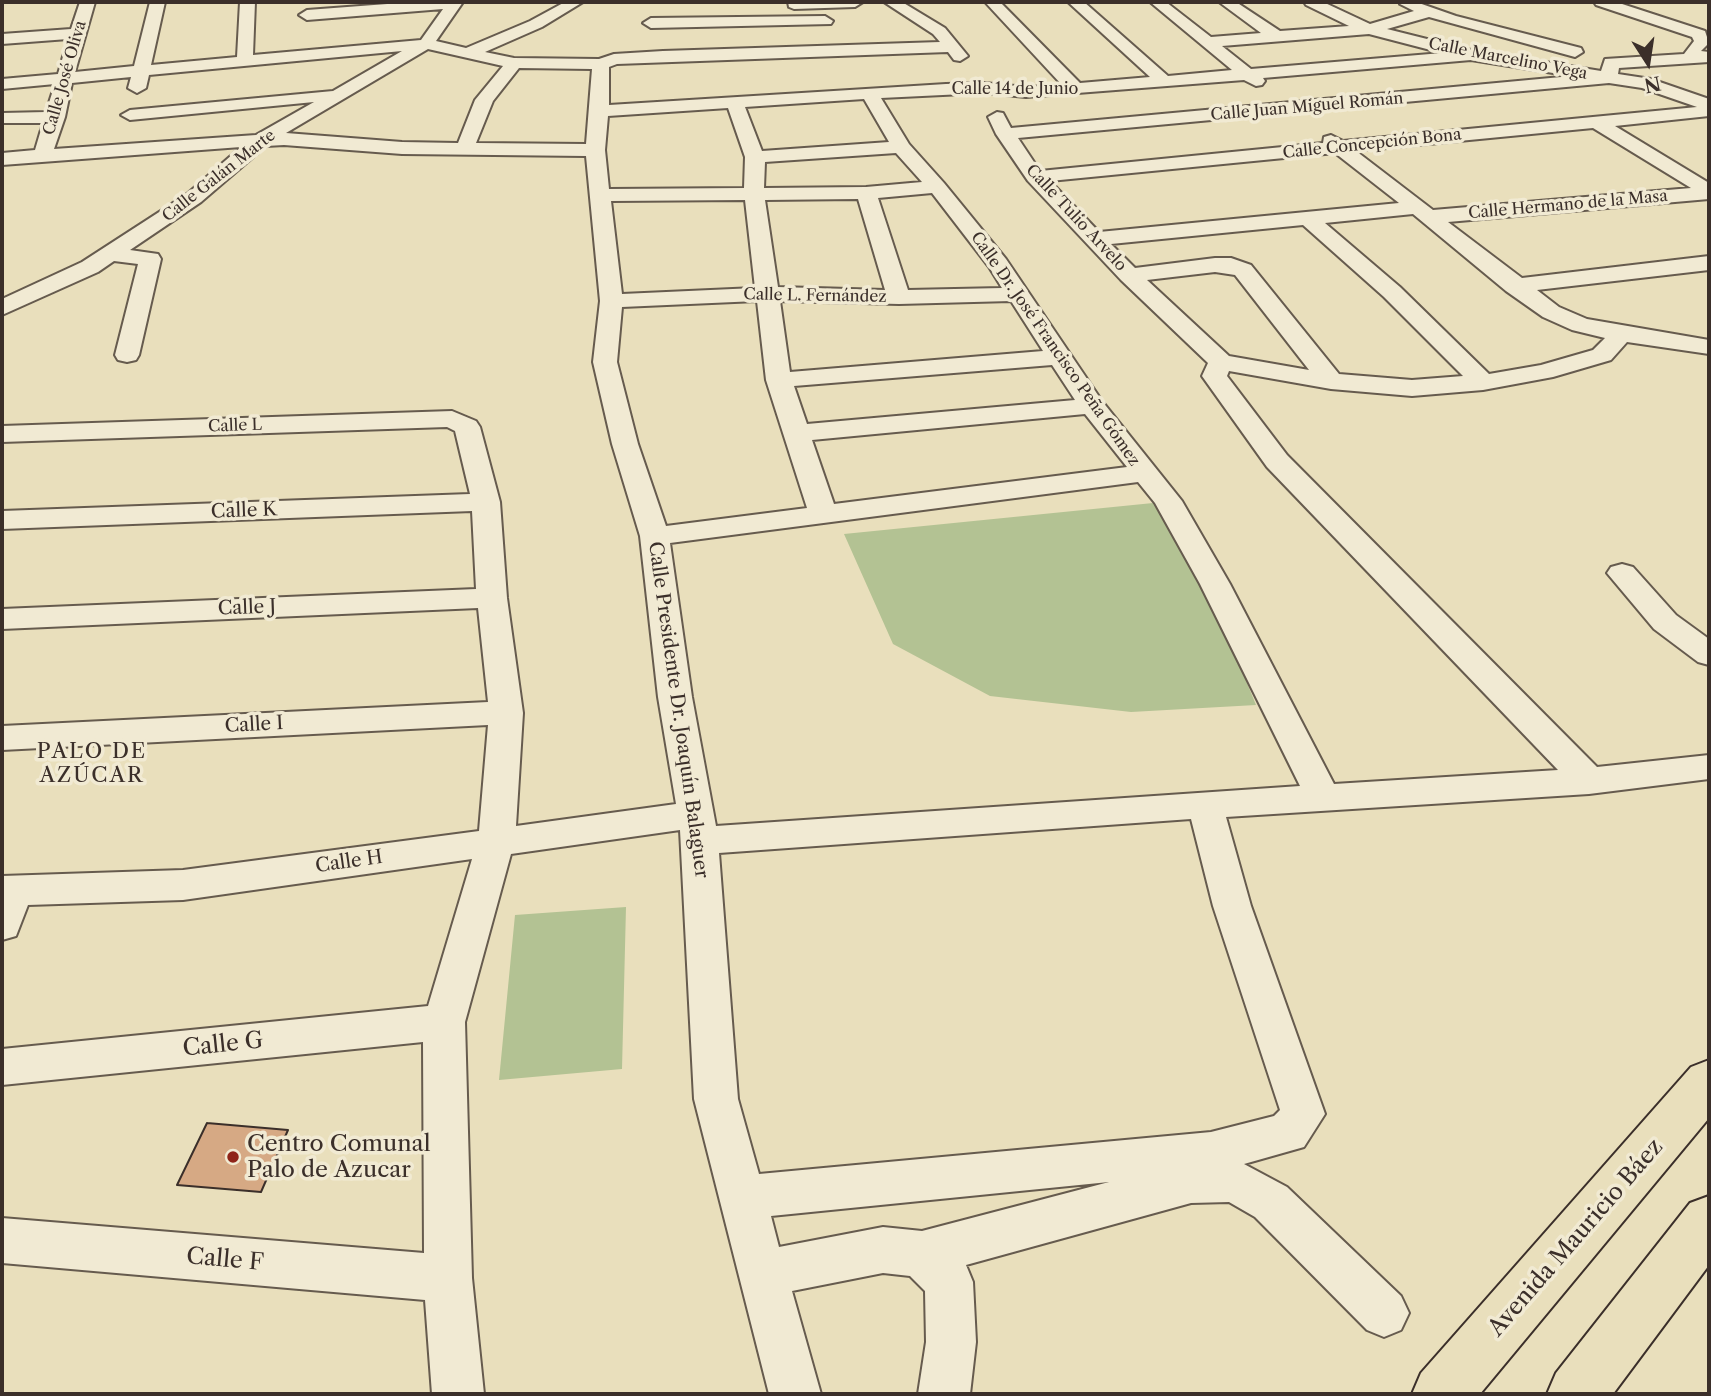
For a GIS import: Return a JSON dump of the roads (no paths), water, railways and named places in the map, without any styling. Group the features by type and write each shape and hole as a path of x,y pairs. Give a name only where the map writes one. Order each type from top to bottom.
{"main road":[{"name":"Avenida Mauricio Báez","path":"1442,1394 1709,1082"},
{"path":"1577,1394 1709,1221"}],"street":[{"name":"Calle José Oliva","path":"43,154 56,117 87,2"},
{"path":"123,148 130,115 143,90 141,69 157,2"},
{"path":"246,60 247,2"},
{"path":"3,86 66,77 246,60 308,28 368,6 456,2"},
{"name":"Calle Galán Marte","path":"2,308 90,267 111,254 194,198 261,140 426,44 456,2"},
{"path":"468,53 536,24 576,2"},
{"path":"783,4 855,2"},
{"name":"Calle Tulio Arvelo","path":"892,2 939,31 984,88 1005,134 1035,177 1129,275 1221,362"},
{"path":"992,2 1076,89"},
{"path":"1074,2 1164,81"},
{"path":"1157,2 1551,313 1580,325 1621,334 1709,347"},
{"path":"1226,2 1278,37"},
{"name":"Calle Marcelino Vega","path":"1311,2 1369,29 1471,55 1610,71 1709,104"},
{"path":"1401,2 1610,71 1705,57"},
{"path":"1601,2 1699,34 1702,42 1691,52 1705,57"},
{"path":"607,62 671,4"},
{"path":"1207,42 1369,29 1428,12"},
{"path":"642,32 825,21"},
{"path":"308,28 426,44 514,63 607,62 953,47"},
{"path":"2,39 78,33"},
{"name":"Calle 14 de Junio","path":"600,111 984,88 1026,92 1076,89 1471,55"},
{"name":"Calle Presidente Dr. Joaquín Balaguer","path":"607,62 595,150 611,301 605,362 625,444 655,536 675,697 697,828 716,1099 795,1394"},
{"path":"465,148 484,100 514,63"},
{"path":"344,73 381,70"},
{"name":"Calle Juan Miguel Román","path":"1005,134 1293,109 1610,71"},
{"path":"1687,95 1709,92"},
{"path":"130,115 340,94"},
{"name":"Calle Dr. José Francisco Peña Gómez","path":"870,94 901,148 937,187 1020,294 1092,406 1168,501 1215,584 1324,799"},
{"path":"735,103 755,157 754,193 779,380 823,513"},
{"name":"Calle Concepción Bona","path":"1035,177 1709,111"},
{"path":"2,118 56,117"},
{"path":"1596,122 1709,192"},
{"path":"2,159 123,148 284,139 402,148 595,150"},
{"path":"755,157 901,148"},
{"path":"598,195 866,192 937,187"},
{"path":"866,192 899,297"},
{"name":"Calle Hermano de la Masa","path":"1095,239 1308,219 1709,192"},
{"path":"1308,219 1392,292 1483,383"},
{"path":"111,254 150,259 127,355"},
{"path":"1514,286 1709,263"},
{"path":"1129,275 1215,265 1231,265 1242,270 1331,381"},
{"name":"Calle L. Fernández","path":"611,301 768,294 899,297 1020,294"},
{"path":"1589,781 1277,461 1214,376 1221,362 1331,381 1412,388 1483,383 1544,372 1602,355 1621,334"},
{"path":"779,380 1059,357"},
{"path":"797,433 1092,406"},
{"name":"Calle L","path":"2,434 452,419 467,427 486,502"},
{"path":"655,536 1144,473"},
{"path":"458,1394 448,1278 444,1022 496,842 506,713 492,598 486,502"},
{"name":"Calle K","path":"2,520 486,502"},
{"path":"1622,573 1665,622 1709,655"},
{"name":"Calle J","path":"2,619 492,598"},
{"name":"Calle I","path":"2,738 506,713"},
{"name":"Calle H","path":"6,902 183,885 496,842 697,828 1324,799 1589,781 1709,767"},
{"path":"742,1197 1212,1152 1288,1133 1303,1114 1232,906 1205,805"},
{"name":"Calle G","path":"2,1067 444,1022"},
{"path":"762,1273 883,1250 922,1254 1191,1182 1234,1181 1271,1202 1384,1313"},
{"name":"Calle F","path":"2,1241 448,1278"},
{"path":"922,1254 949,1282 951,1342 944,1394"}],"place":[{"name":"Centro Comunal Palo de Azucar","path":"233,1157"}],"district":[{"name":"PALO DE AZÚCAR","path":"92,764"}]}
